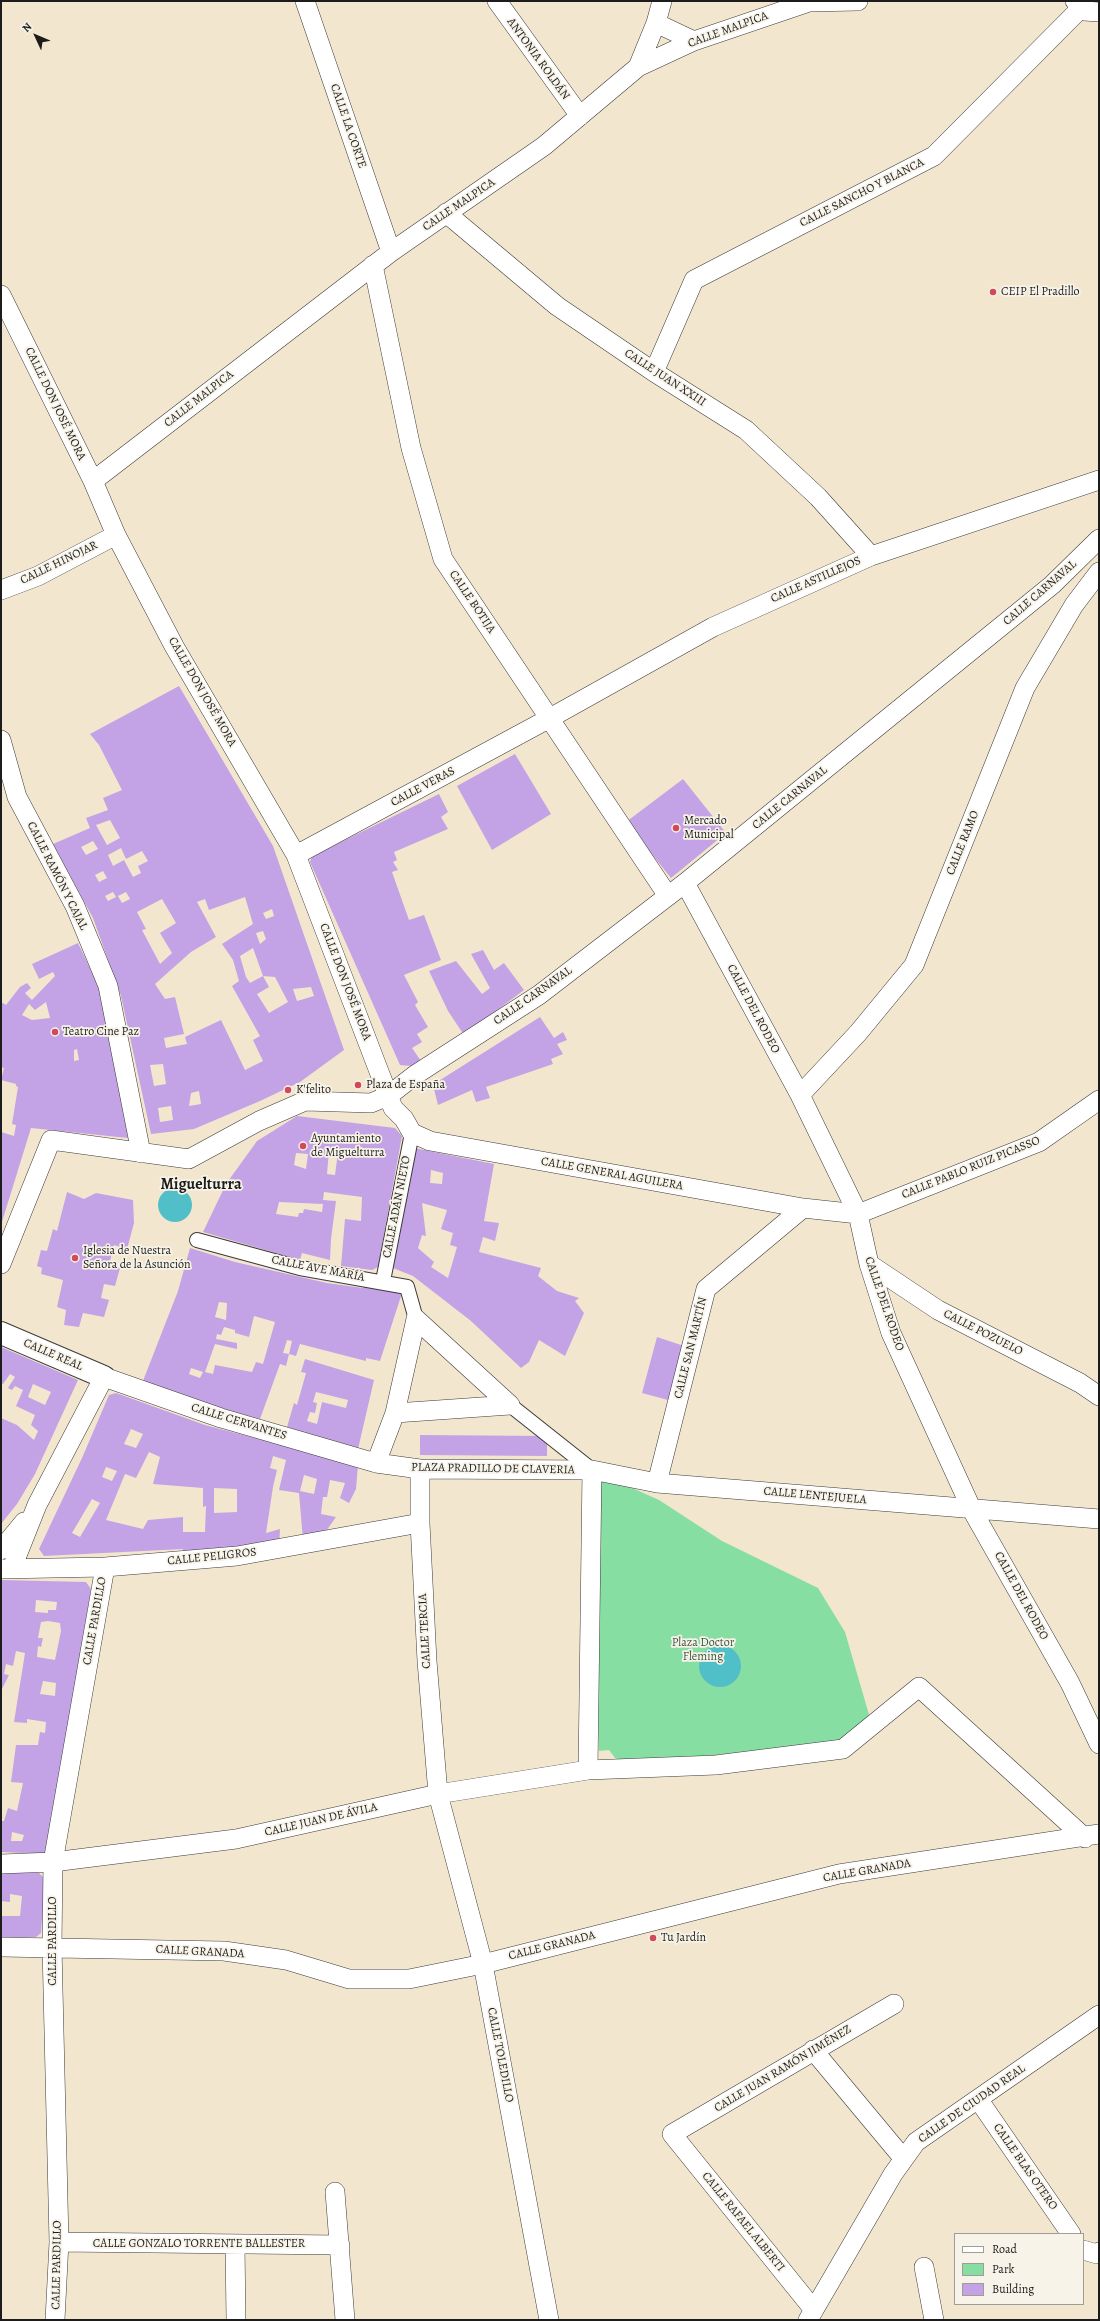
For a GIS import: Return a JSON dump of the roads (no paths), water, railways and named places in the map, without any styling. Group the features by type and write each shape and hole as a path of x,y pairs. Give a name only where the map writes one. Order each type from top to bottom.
{"street":[{"name":"CALLE LA CORTE","path":"305,1 391,252"},
{"name":"ANTONIA ROLDÁN","path":"497,1 580,116"},
{"path":"638,67 656,22 662,1"},
{"name":"CALLE MALPICA","path":"93,481 373,265 544,146 638,67 694,41 809,2 858,1"},
{"path":"1078,5 1090,13 1099,12"},
{"name":"CALLE SANCHO Y BLANCA","path":"654,372 694,280 934,156 1078,5"},
{"path":"656,22 694,41"},
{"name":"CALLE JUAN XXIII","path":"446,213 557,306 654,372 746,430 818,497 871,556"},
{"name":"CALLE BOTIJA","path":"373,265 411,448 443,559 668,896"},
{"name":"CALLE DON JOSÉ MORA","path":"1,295 93,481 116,535 174,646 296,855 388,1096"},
{"name":"CALLE ASTILLEJOS","path":"550,718 713,627 871,556 1099,480"},
{"name":"CALLE HINOJAR","path":"1,590 38,576 116,535"},
{"name":"CALLE CARNAVAL","path":"1,1264 51,1140 189,1159 259,1121 305,1101 371,1103 388,1096 415,1075 539,995 685,883 1052,585 1099,539"},
{"name":"CALLE RAMO","path":"800,1095 858,1033 914,965 1025,688 1074,605 1099,572"},
{"path":"1052,585 1074,605"},
{"name":"CALLE VERAS","path":"296,855 550,718"},
{"name":"CALLE RAMÓN Y CAJAL","path":"1,741 17,797 75,906 108,986 141,1153"},
{"name":"CALLE DEL RODEO","path":"685,883 800,1095 858,1214 869,1264 891,1333 972,1510 1070,1683 1099,1744"},
{"path":"388,1096 393,1108 404,1119 412,1133"},
{"name":"CALLE PABLO RUIZ PICASSO","path":"858,1214 1039,1142 1099,1100"},
{"name":"CALLE GENERAL AGUILERA","path":"412,1133 430,1141 803,1208 858,1214"},
{"name":"CALLE ADÁN NIETO","path":"383,1281 412,1133"},
{"name":"CALLE SAN MARTÍN","path":"657,1483 706,1289 803,1208"},
{"name":"CALLE AVE MARÍA","path":"197,1240 300,1268 383,1281 407,1287 416,1319"},
{"name":"CALLE POZUELO","path":"869,1264 938,1310 1080,1383 1099,1396"},
{"path":"376,1463 395,1413 416,1319"},
{"name":"PLAZA PRADILLO DE CLAVERIA","path":"416,1319 510,1405 592,1470"},
{"name":"CALLE REAL","path":"1,1333 104,1377"},
{"path":"7,1568 37,1505 104,1377"},
{"name":"CALLE CERVANTES","path":"104,1377 221,1418 376,1463"},
{"path":"395,1413 510,1405"},
{"name":"PLAZA PRADILLO DE CLAVERIA","path":"376,1463 420,1469 592,1470 657,1483"},
{"name":"CALLE TERCIA","path":"420,1469 420,1523 427,1661 438,1794"},
{"path":"588,1770 592,1470"},
{"name":"CALLE LENTEJUELA","path":"657,1483 972,1510 1099,1519"},
{"path":"1,1550 37,1505"},
{"name":"CALLE PELIGROS","path":"7,1568 105,1567 237,1556 420,1523"},
{"name":"CALLE PARDILLO","path":"55,2320 58,2242 52,1947 53,1862 105,1567"},
{"name":"CALLE JUAN DE ÁVILA","path":"1,1864 53,1862 236,1839 438,1794 588,1770 716,1765 843,1749 919,1687 1092,1836"},
{"name":"CALLE TOLEDILLO","path":"438,1794 483,1964 549,2320"},
{"name":"CALLE GRANADA","path":"1,1947 224,1951 286,1960 349,1979 409,1979 483,1964 839,1874 1092,1836"},
{"name":"CALLE JUAN RAMÓN JIMÉNEZ","path":"672,2134 813,2050 894,2004"},
{"name":"CALLE DE CIUDAD REAL","path":"811,2315 903,2158 916,2142 1099,2015"},
{"path":"813,2050 903,2158"},
{"name":"CALLE BLAS OTERO","path":"978,2099 1071,2233"},
{"name":"CALLE RAFAEL ALBERTI","path":"672,2134 811,2315"},
{"path":"335,2192 345,2320"},
{"name":"CALLE GONZALO TORRENTE BALLESTER","path":"58,2242 340,2245"},
{"path":"235,2244 236,2320"},
{"path":"1084,2250 1097,2254 1099,2252"},
{"path":"924,2267 934,2320"}],"water":[{"path":"175,1188 187,1193 192,1205 187,1217 175,1222 163,1217 158,1205 163,1193"},
{"path":"716,1645 724,1645 732,1648 738,1654 741,1666 738,1678 732,1684 724,1687 716,1687 708,1684 702,1678 699,1670 699,1662 702,1654 708,1648"}],"place":[{"name":"CEIP El Pradillo","path":"993,292"},
{"name":"Mercado Municipal","path":"676,828"},
{"name":"Teatro Cine Paz","path":"55,1032"},
{"name":"Plaza de España","path":"358,1085"},
{"name":"K'felito","path":"288,1090"},
{"name":"Ayuntamiento de Miguelturra","path":"303,1146"},
{"name":"Iglesia de Nuestra Señora de la Asunción","path":"75,1258"},
{"name":"Tu Jardín","path":"653,1938"}],"district":[{"name":"Miguelturra","path":"201,1185"}],"park label":[{"name":"Plaza Doctor Fleming","path":"703,1650"}]}
